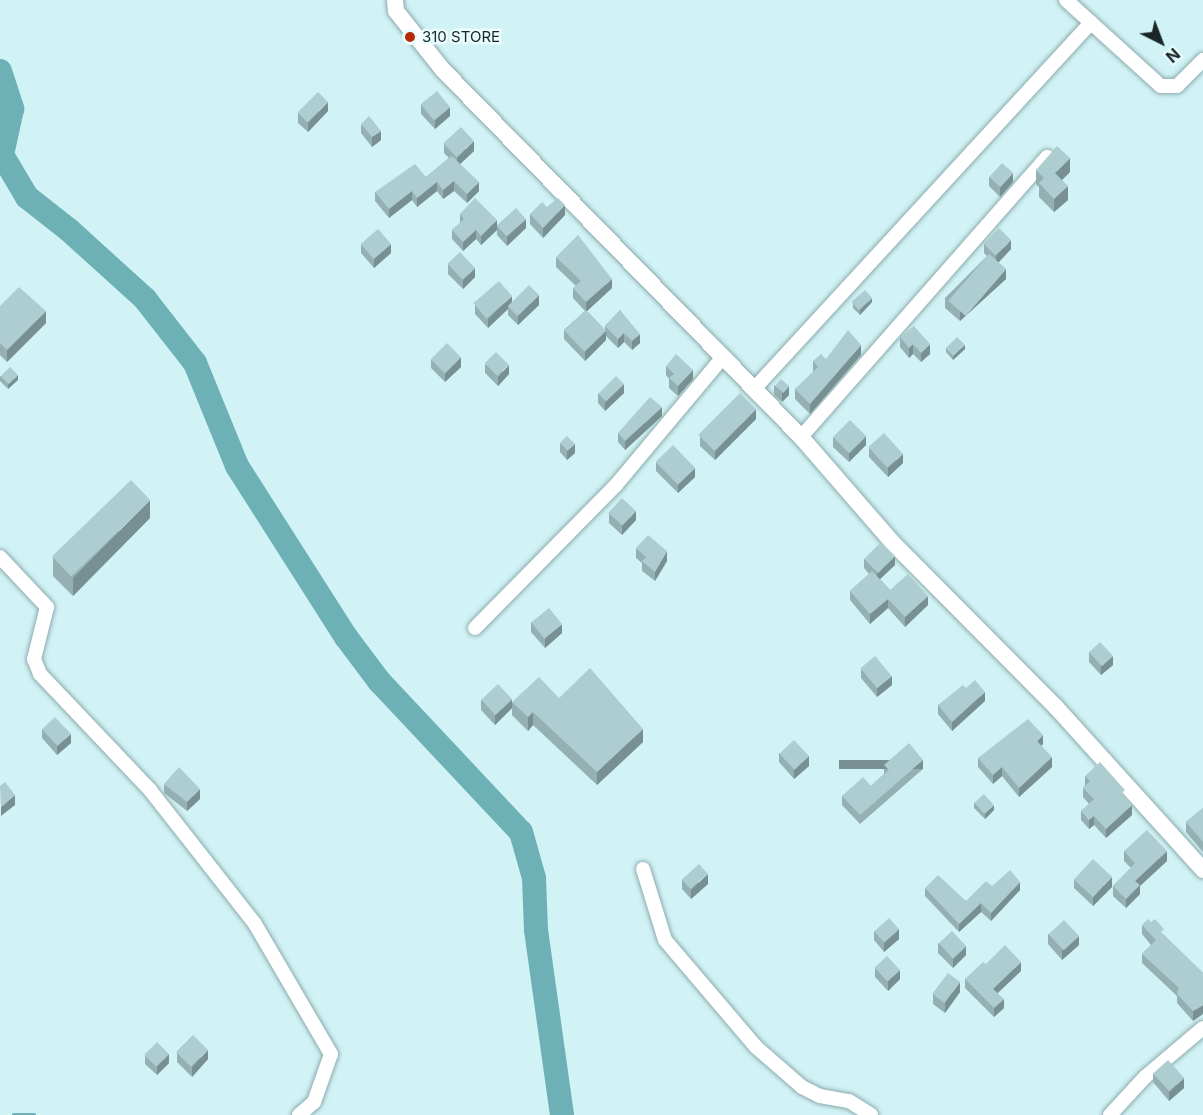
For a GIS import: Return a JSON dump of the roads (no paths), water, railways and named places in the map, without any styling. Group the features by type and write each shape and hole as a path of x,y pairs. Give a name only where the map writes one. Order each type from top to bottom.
{"street":[{"path":"394,0 396,11 443,70 801,437 892,542 1055,706 1203,870"},
{"path":"1066,0 1161,86 1177,86 1203,60"},
{"path":"754,389 1090,22"},
{"path":"801,437 1055,148"},
{"path":"475,628 616,485 723,357"},
{"path":"0,557 47,607 34,659 40,674 150,790 255,924 331,1054 314,1102 299,1115"},
{"path":"643,869 665,940 756,1047 802,1087 820,1096 849,1101 871,1115"},
{"path":"1110,1115 1145,1077 1203,1028"}],"waterway":[{"path":"0,71 12,109 2,155 27,197 69,230 145,299 195,363 237,466 346,637 379,681 521,832 534,878 536,930 562,1115"},
{"path":"14,1115 34,1115"}],"place":[{"name":"310 STORE","path":"410,37"}]}
